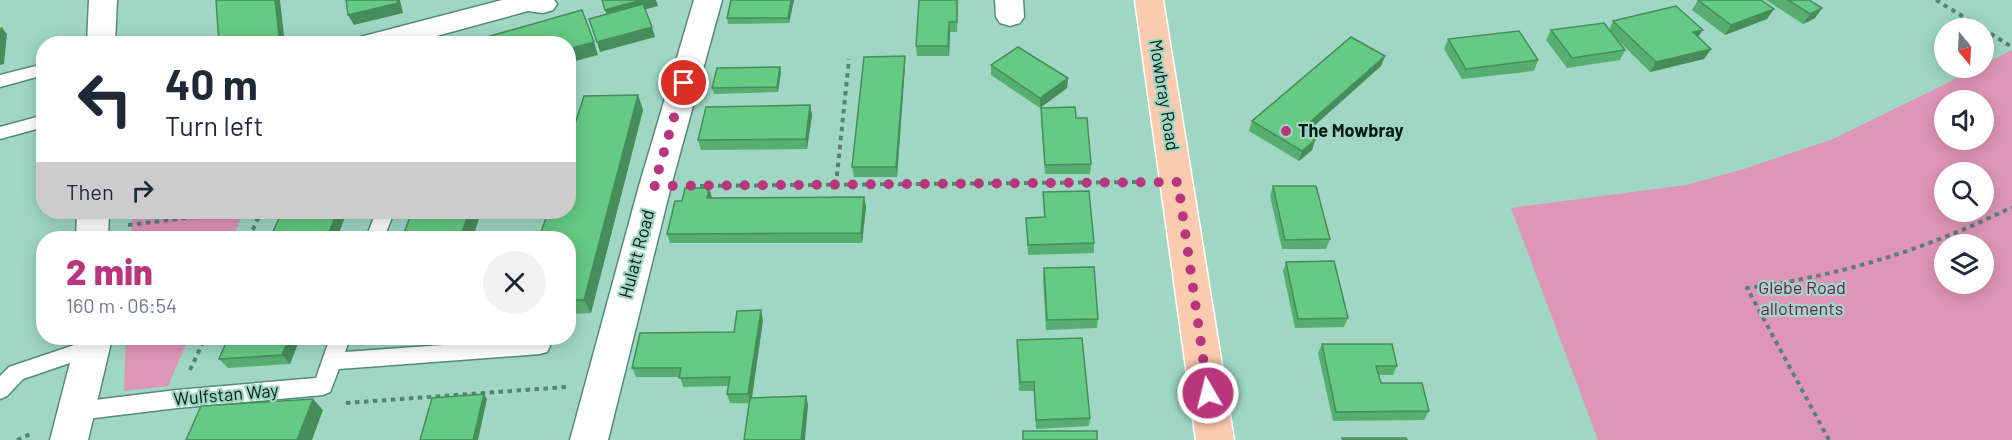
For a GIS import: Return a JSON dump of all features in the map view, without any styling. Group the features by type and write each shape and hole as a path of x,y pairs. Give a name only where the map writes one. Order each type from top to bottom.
{"main road":[{"name":"Mowbray Road","path":"1149,0 1215,440"}],"street":[{"path":"102,36 104,0"},
{"name":"Hulatt Road","path":"589,440 654,186 708,0"},
{"path":"423,36 528,2 543,4"},
{"name":"Wulfstan Way","path":"73,425 91,345"}],"lane":[{"path":"0,81 36,71"},
{"path":"0,133 36,123"},
{"name":"Wulfstan Way","path":"0,390 16,373 85,345"},
{"path":"323,386 338,345"},
{"path":"332,361 540,346"},
{"name":"Wulfstan Way","path":"73,425 177,399 323,386"}],"path":[{"path":"1936,0 1965,18"},
{"path":"1994,35 2012,46"},
{"path":"836,185 849,59"},
{"path":"654,186 1178,182"},
{"path":"1829,440 1747,288 1789,284 1926,246 1984,223 2012,207"},
{"path":"92,227 168,219"},
{"path":"323,386 317,405 602,384"}],"green space":[{"name":"Glebe Road allotments","path":"2012,50 2012,440 1598,440 1511,208 1686,185 1744,169 1833,139 1958,78 1994,78 1994,59"},
{"path":"132,219 241,219 235,231 132,231"},
{"path":"126,345 186,345 168,386 124,391"}],"building":[{"path":"216,0 275,0 279,36 218,36"},
{"path":"346,0 397,0 398,3 348,15"},
{"path":"602,0 641,0 605,10"},
{"path":"731,0 791,0 788,18 727,18"},
{"path":"919,0 957,0 957,22 949,22 948,46 916,46"},
{"path":"1698,0 1761,0 1774,9 1731,25"},
{"path":"1788,0 1809,0 1822,8 1810,14"},
{"path":"643,4 652,27 597,42 589,19"},
{"path":"1676,6 1703,30 1693,32 1711,49 1656,62 1613,21"},
{"path":"582,10 594,42 576,47 576,36 490,36"},
{"path":"1604,23 1625,50 1572,58 1551,30"},
{"path":"1519,31 1538,60 1466,69 1448,39"},
{"path":"1351,37 1385,56 1300,131 1315,140 1302,151 1252,121"},
{"path":"1018,47 1068,78 1040,98 991,65"},
{"path":"905,56 896,167 852,167 864,57"},
{"path":"780,67 777,87 712,88 717,68"},
{"path":"638,95 584,300 576,300 576,231 541,231 546,219 576,219 576,121 584,96"},
{"path":"810,105 806,139 698,140 706,107"},
{"path":"1075,107 1076,118 1087,118 1091,164 1045,165 1041,108"},
{"path":"1273,186 1316,186 1330,239 1285,240"},
{"path":"685,188 709,188 707,198 864,197 861,233 667,234 675,201 682,201"},
{"path":"1089,191 1094,243 1028,245 1026,218 1045,217 1043,192"},
{"path":"279,219 334,219 330,231 273,231"},
{"path":"409,219 467,219 462,231 405,231"},
{"path":"1334,261 1348,318 1298,319 1286,262"},
{"path":"1094,267 1098,319 1047,320 1044,268"},
{"path":"761,310 748,394 727,394 730,377 679,378 681,368 632,368 640,333 734,332 737,311"},
{"path":"1082,338 1090,418 1036,420 1034,382 1020,382 1017,340"},
{"path":"1322,344 1392,344 1397,366 1376,366 1381,383 1422,383 1429,411 1336,412"},
{"path":"225,345 286,345 282,355 219,359"},
{"path":"484,394 473,440 420,440 432,398"},
{"path":"806,396 801,440 744,440 750,398"},
{"path":"313,399 297,440 186,440 201,406"},
{"path":"1023,431 1097,431 1097,440 1023,440"},
{"path":"1342,438 1406,438 1407,440 1343,440"}],"place":[{"name":"The Mowbray","path":"1286,131"}],"route":[{"path":"684,83 654,186 1178,182 1208,393"}]}
